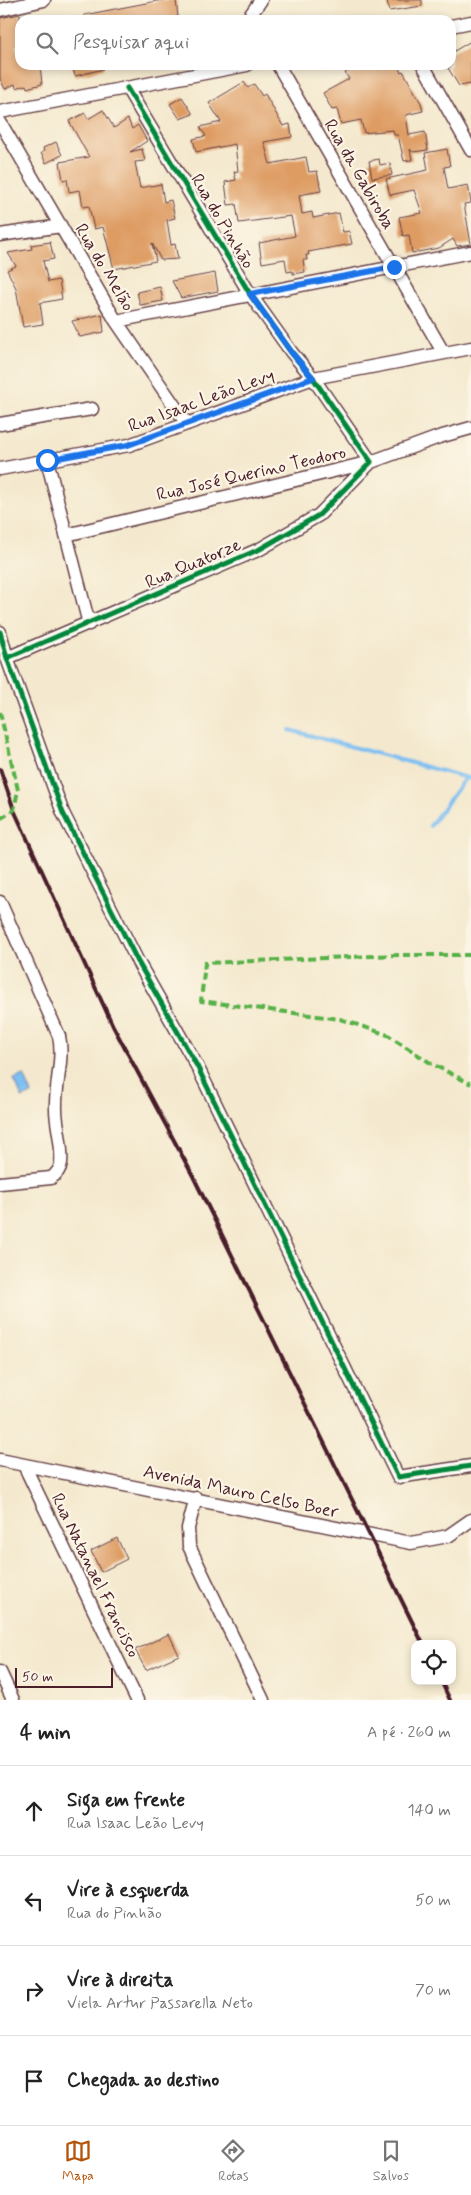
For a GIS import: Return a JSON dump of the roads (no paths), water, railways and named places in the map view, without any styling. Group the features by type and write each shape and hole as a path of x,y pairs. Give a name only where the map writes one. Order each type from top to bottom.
{"street":[{"path":"0,10 44,0"},
{"path":"250,15 261,0"},
{"path":"456,25 471,22"},
{"path":"0,112 127,88 209,70"},
{"name":"Rua da Gabiroba","path":"281,70 443,352"},
{"path":"425,70 471,150"},
{"name":"Rua do Pinhão","path":"127,88 250,294 292,353 313,378 371,462"},
{"name":"Rua do Melão","path":"0,122 116,321 188,424"},
{"path":"0,235 61,226"},
{"path":"116,321 471,252"},
{"name":"Rua Isaac Leão Levy","path":"0,469 128,445 313,378 471,348"},
{"path":"0,424 92,409"},
{"name":"Rua José Querino Teodoro","path":"66,535 371,462 439,437 471,428"},
{"path":"47,460 89,624"},
{"name":"Rua Quatorze","path":"7,658 260,549 319,515 371,462"},
{"path":"0,632 7,658 63,813 138,962 196,1066 398,1477 471,1466"},
{"path":"0,902 59,1036 60,1054 56,1110 61,1159 58,1173 44,1180 0,1184"},
{"name":"Avenida Mauro Celso Boer","path":"0,1460 196,1498 411,1543 448,1536 471,1520"},
{"name":"Rua Natanael Francisco","path":"24,1465 137,1700"},
{"path":"196,1498 188,1528 189,1546 263,1700"},
{"path":"0,1672 13,1700"}],"water":[{"path":"24,1075 32,1094 22,1098 14,1079"}],"waterway":[{"path":"290,730 471,779"},
{"path":"430,826 466,777"}],"railway":[{"path":"0,769 14,810 113,1026 193,1176 421,1640"},
{"path":"443,1685 450,1700"}]}
